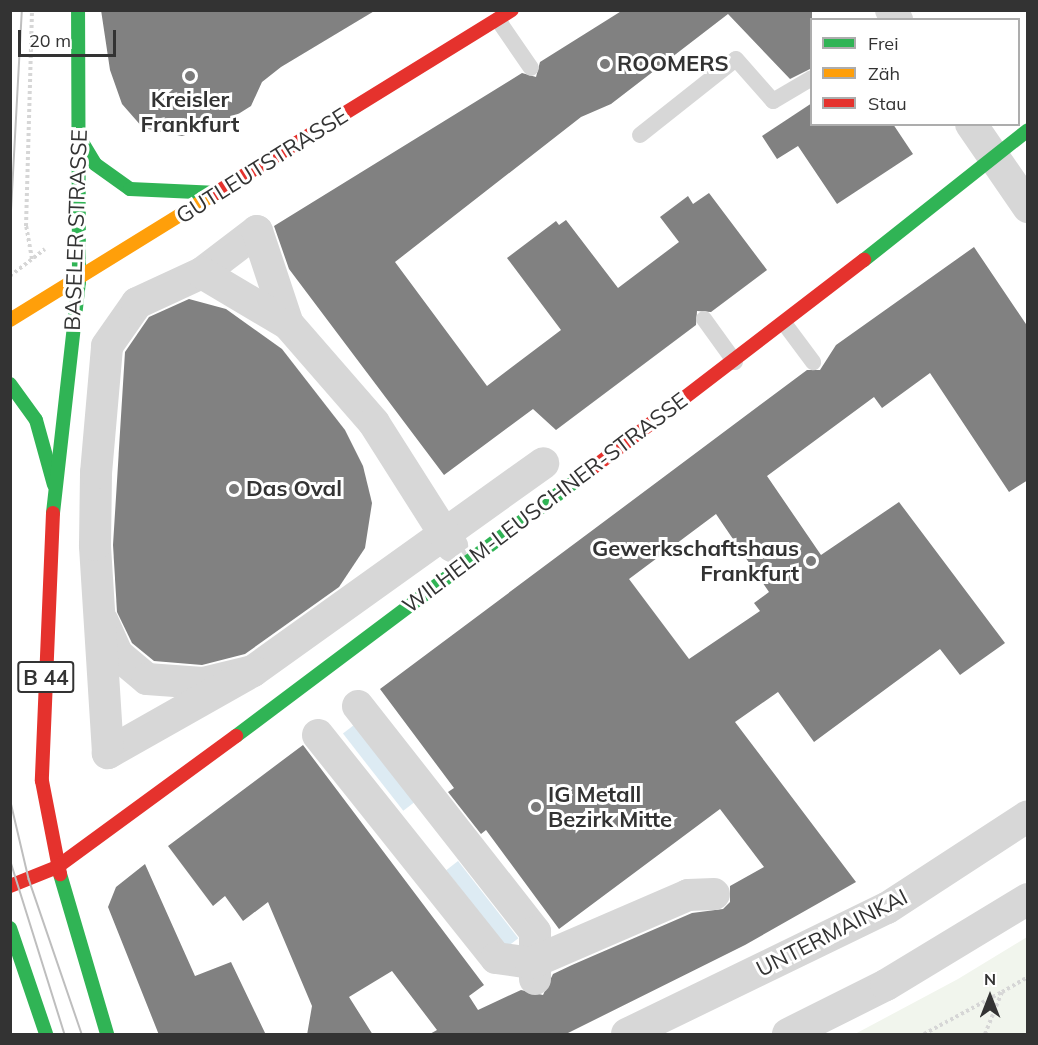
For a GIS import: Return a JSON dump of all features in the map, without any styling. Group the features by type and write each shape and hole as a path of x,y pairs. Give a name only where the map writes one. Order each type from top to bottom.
{"main road":[{"name":"BASELER STRASSE","path":"54,485 80,282 78,10"},
{"name":"GUTLEUTSTRASSE","path":"10,320 80,282 218,193 505,15"},
{"name":"WILHELM-LEUSCHNER-STRASSE","path":"10,886 57,867 735,362 1028,130"},
{"path":"80,137 94,164 130,189 152,194 218,193"},
{"name":"B 44","path":"10,384 36,420 54,485 42,780 57,867 107,1035"},
{"path":"10,928 46,1035"}],"street":[{"path":"972,126 1028,207"},
{"path":"288,324 257,231 194,267 288,324 374,423 448,540"},
{"name":"BASELER STRASSE","path":"108,753 98,610 96,473 107,346 136,297 194,267"},
{"name":"WILHELM-LEUSCHNER-STRASSE","path":"108,753 253,671 448,540 543,463"},
{"name":"WILHELM-LEUSCHNER-STRASSE","path":"98,610 117,654 147,679 203,683 253,671"},
{"path":"358,706 451,820 534,932 571,944"},
{"path":"318,735 496,958 533,973"},
{"name":"UNTERMAINKAI","path":"627,1035 887,908 1028,816"},
{"path":"410,853 451,820"},
{"path":"533,973 571,944 688,895 714,894"},
{"path":"788,1035 886,985 1028,899"},
{"path":"533,973 534,932"}],"lane":[{"path":"505,15 531,68"},
{"path":"639,135 736,59 773,101 810,79"},
{"path":"704,319 735,362"},
{"path":"784,323 813,362"}],"path":[{"path":"32,10 26,226 32,259"},
{"path":"10,276 51,244"},
{"path":"924,1035 1028,977"},
{"path":"985,1035 1002,992"}],"shaded area":[{"path":"354,725 414,802 403,811 343,734"},
{"path":"458,861 518,938 507,947 446,870"},
{"path":"1027,937 1027,1034 855,1034 958,979"}],"building":[{"name":"Kreisler Frankfurt","path":"101,10 376,10 281,67 262,82 251,106 224,123 182,136 143,128 122,104 110,70"},
{"path":"623,10 812,10 810,69 790,79 728,14 611,104 581,117 395,262 487,386 561,330 507,258 556,221 559,225 566,220 618,288 679,242 660,217 688,196 693,204 709,193 767,270 711,312 697,311 696,325 556,430 533,409 444,475 289,269 274,226 522,73 536,77 540,62"},
{"path":"810,104 810,126 894,126 913,154 837,204 798,146 777,159 762,136"},
{"path":"974,247 1028,327 1028,480 1009,492 930,373 882,408 874,397 767,476 821,555 899,502 1005,643 960,675 940,649 814,742 778,692 735,722 856,882 745,945 564,1035 428,1035 437,1030 392,971 349,997 373,1035 307,1035 312,1006 268,902 243,921 225,896 213,906 168,846 303,745 484,985 469,996 478,1010 521,990 543,995 553,974 692,913 723,909 730,902 730,886 764,867 720,809 559,929 486,830 481,834 448,792 454,788 380,689 807,370 820,370 836,345","holes":["716,514 769,592 754,603 760,611 689,659 629,579"]},
{"name":"Das Oval","path":"189,299 226,309 282,349 345,430 363,466 372,503 365,548 339,587 245,654 202,665 154,661 132,643 117,612 113,545 125,352 149,317"},
{"path":"145,864 195,976 231,962 266,1035 159,1035 108,907 116,887"}],"tram line":[{"path":"10,229 22,10"},
{"path":"10,798 29,879 82,1034"},
{"path":"10,859 65,1034"}],"traffic: fast":[{"path":"53,513 79,282 78,10"},
{"path":"864,260 1028,130"},
{"path":"79,137 95,164 130,189 218,193"},
{"path":"10,384 36,420 54,485"},
{"path":"236,736 581,477"},
{"path":"60,874 107,1034"},
{"path":"10,928 46,1034"}],"traffic: slow":[{"path":"10,320 214,194"}],"traffic: jam":[{"path":"214,194 512,10"},
{"path":"581,477 864,260"},
{"path":"53,513 42,781 60,874"},
{"path":"10,886 57,867 236,736"}],"place":[{"name":"ROOMERS","path":"605,64"},
{"name":"Kreisler Frankfurt","path":"190,76"},
{"name":"Das Oval","path":"234,489"},
{"name":"Gewerkschaftshaus Frankfurt","path":"811,561"},
{"name":"IG Metall Bezirk Mitte","path":"536,807"}]}
